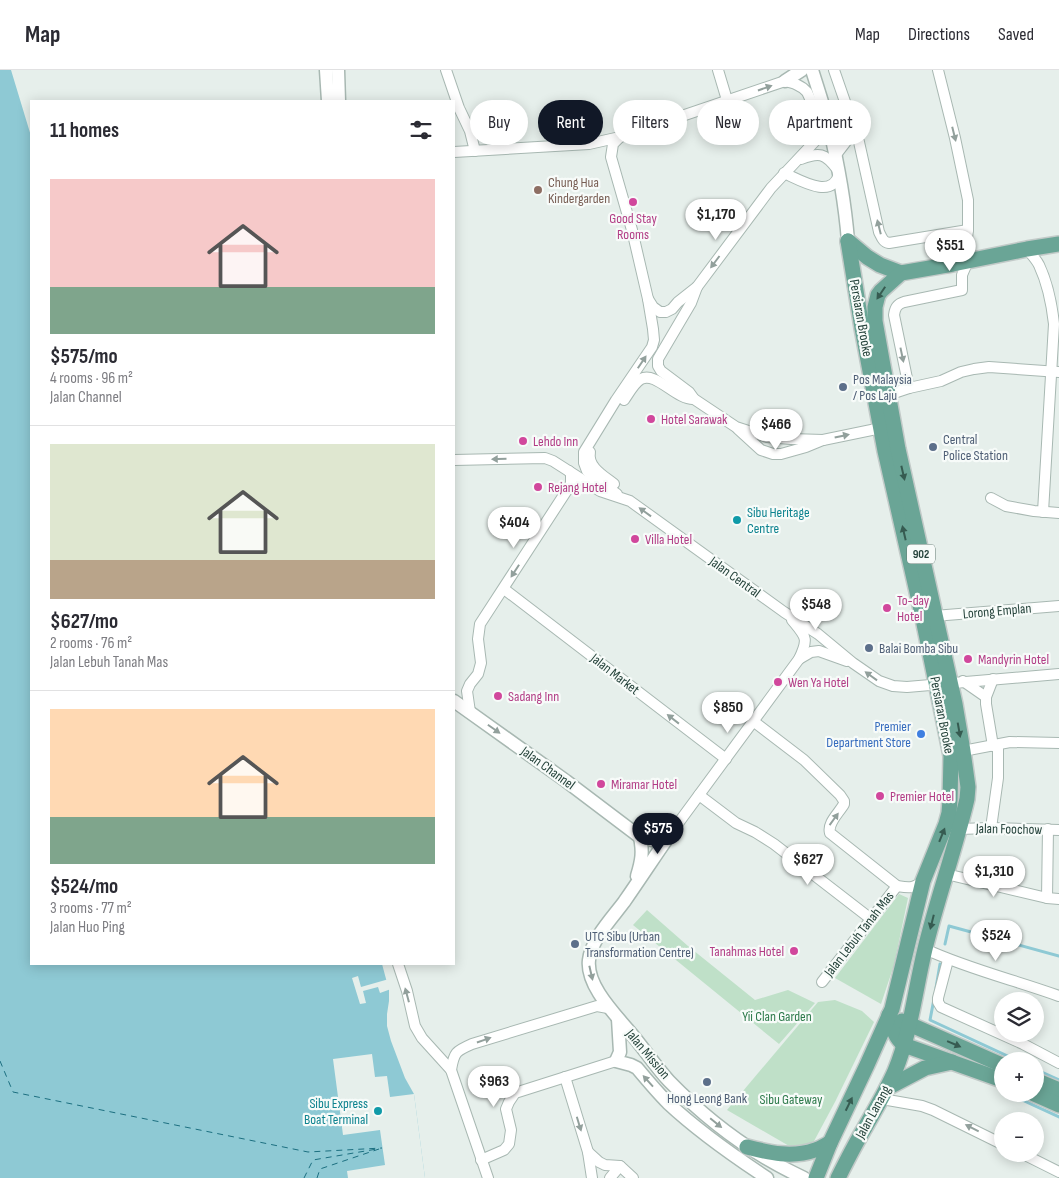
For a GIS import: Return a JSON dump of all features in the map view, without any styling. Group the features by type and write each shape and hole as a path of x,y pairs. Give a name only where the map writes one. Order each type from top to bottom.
{"main road":[{"name":"Persiaran Brooke","path":"848,241 880,265 901,273 881,290 875,307 875,321 888,395 885,451 922,614 952,682 949,813 923,881 889,1016 867,1066"},
{"name":"Persiaran Brooke","path":"848,241 862,328 952,682 968,787 967,800 936,903 909,1025 901,1042"},
{"path":"901,273 1059,244"},
{"path":"889,1016 994,1062"},
{"path":"889,1016 892,1027 901,1042 994,1077"},
{"path":"867,1066 901,1042"},
{"name":"Jalan Lanang","path":"832,1173 863,1130 885,1093 895,1070 901,1042"},
{"path":"885,1093 925,1068 952,1062"},
{"name":"Jalan Lanang","path":"832,1173 830,1143 867,1066"},
{"path":"1044,1084 1059,1090"},
{"path":"1044,1098 1059,1105"},
{"path":"747,1148 773,1154 790,1154 816,1150 830,1143"}],"street":[{"path":"326,70 328,100"},
{"path":"338,70 340,100"},
{"path":"446,70 459,108 470,131 475,151"},
{"path":"718,70 727,100 785,81 802,70"},
{"path":"812,70 829,126 844,203 848,241"},
{"path":"834,70 844,100"},
{"path":"938,70 968,200 966,246 953,264"},
{"path":"648,299 653,307 660,312 666,312 697,287 771,188 818,138 822,125 807,92 796,84 785,81"},
{"path":"613,144 611,157 632,230 648,299 654,329 654,340 652,347 584,452 584,463 587,471 626,500"},
{"path":"455,152 573,145"},
{"path":"592,145 602,149 611,157"},
{"path":"835,156 843,145"},
{"path":"859,145 882,240 889,243 968,230"},
{"path":"784,173 820,188 830,186 836,182 838,172 830,159 813,154 797,160"},
{"path":"1027,249 1038,264 1056,307 1054,324 1055,372 1043,512"},
{"path":"909,388 894,311 897,306 904,302 962,290 962,275 968,261"},
{"path":"697,287 691,303 658,359 658,366 661,371 689,392 694,399 736,427 761,450 773,454 781,454 823,440 887,426"},
{"path":"888,395 909,388 942,381 961,372 989,367 1055,372"},
{"path":"626,500 624,493 591,464 589,458 590,451 614,414 636,384 647,377 657,380 688,399 694,399"},
{"path":"736,427 767,437 823,440"},
{"path":"455,460 545,458 570,471 600,491 626,500"},
{"path":"470,712 467,691 478,674 481,663 478,639 480,624 571,484 570,471"},
{"path":"571,484 582,479"},
{"path":"991,498 1006,506 1059,513"},
{"name":"Jalan Central","path":"626,500 818,634 853,663 880,682 893,686 907,687 1059,674"},
{"name":"Jalan Market","path":"504,588 726,759"},
{"name":"Lorong Emplan","path":"934,616 1059,606"},
{"path":"634,885 642,858 640,837 656,841 662,840 671,833 799,659 806,640 801,631 784,612"},
{"path":"799,659 811,652 819,651 853,663"},
{"path":"991,828 998,778 996,745 988,718 986,697 993,679"},
{"path":"952,682 986,697"},
{"name":"Jalan Channel","path":"455,703 566,780 640,837"},
{"name":"Jalan Lebuh Tanah Mas","path":"753,721 804,760 844,800 844,804 829,826 828,830 830,833 896,886 910,888 917,886 923,881"},
{"path":"963,751 1010,742 1059,743"},
{"path":"699,795 736,823 774,844 871,918"},
{"name":"Jalan Foochow","path":"959,829 1059,830"},
{"path":"1047,898 1048,829"},
{"name":"Jalan Mission","path":"671,833 591,951 589,961 591,975 599,994 608,1008 668,1080 692,1104 747,1148 785,1170 804,1178"},
{"path":"946,874 1047,898 1059,899"},
{"name":"Jalan Lebuh Tanah Mas","path":"822,982 896,886"},
{"path":"925,949 948,960 1059,996"},
{"path":"948,960 938,998 941,1007 1023,1044 1059,1063"},
{"path":"398,965 407,991 415,1026 422,1038 451,1070 488,1178"},
{"path":"451,1070 454,1054 472,1044 598,1006 608,1008"},
{"path":"481,1160 504,1150 509,1144 511,1130 506,1109 515,1093 616,1061 620,1052 618,1019"},
{"name":"Jalan Mission","path":"616,1061 637,1068 668,1102 691,1123 731,1154 767,1178"},
{"path":"565,1077 588,1152 592,1178"},
{"path":"885,1093 934,1110 994,1140"},
{"path":"588,1152 605,1165 620,1166 633,1178"},
{"path":"1039,1162 1059,1172"},
{"path":"610,1178 620,1166"}],"green space":[{"path":"899,894 908,898 894,965 881,1004 835,978"},
{"name":"Yii Clan Garden","path":"647,910 755,1000 788,990 815,1003 779,1044 633,925"},
{"name":"Sibu Gateway","path":"835,1000 862,1011 874,1022 813,1143 796,1150 727,1110 818,1002"}],"water":[{"path":"0,70 11,70 30,133 30,965 382,965 389,990 387,1026 405,1078 414,1094 425,1178 0,1178"}],"pier":[{"path":"358,976 361,987 389,979 391,989 380,993 378,987 363,991 366,1003 360,1004 352,978"},
{"name":"Sibu Express Boat Terminal","path":"372,1054 375,1077 387,1076 390,1097 414,1094 425,1178 348,1178 347,1171 385,1165 380,1130 343,1135 333,1059"}],"waterway":[{"path":"945,944 949,926 1059,956"},
{"path":"936,988 940,964"},
{"path":"934,999 930,1020 999,1052"},
{"path":"1044,1073 1059,1080"},
{"path":"1026,1102 1059,1117"}],"ferry route":[{"path":"0,1061 13,1092 308,1152 382,1148"},
{"path":"304,1178 313,1160 377,1149"},
{"path":"317,1178 320,1169 379,1149"}],"place":[{"name":"Chung Hua Kindergarden","path":"538,190"},
{"name":"Good Stay Rooms","path":"633,202"},
{"name":"Pos Malaysia / Pos Laju","path":"843,387"},
{"name":"Hotel Sarawak","path":"651,419"},
{"name":"Lehdo Inn","path":"523,441"},
{"name":"Central Police Station","path":"933,447"},
{"name":"Rejang Hotel","path":"538,487"},
{"name":"Sibu Heritage Centre","path":"737,520"},
{"name":"Villa Hotel","path":"635,539"},
{"name":"To-day Hotel","path":"887,608"},
{"name":"Balai Bomba Sibu","path":"869,648"},
{"name":"Mandyrin Hotel","path":"968,659"},
{"name":"Wen Ya Hotel","path":"778,682"},
{"name":"Sadang Inn","path":"498,696"},
{"name":"Premier Department Store","path":"921,734"},
{"name":"Miramar Hotel","path":"601,784"},
{"name":"Premier Hotel","path":"880,796"},
{"name":"UTC Sibu (Urban Transformation Centre)","path":"575,944"},
{"name":"Tanahmas Hotel","path":"794,951"},
{"name":"Hong Leong Bank","path":"707,1082"},
{"name":"Sibu Express Boat Terminal","path":"378,1111"}]}
